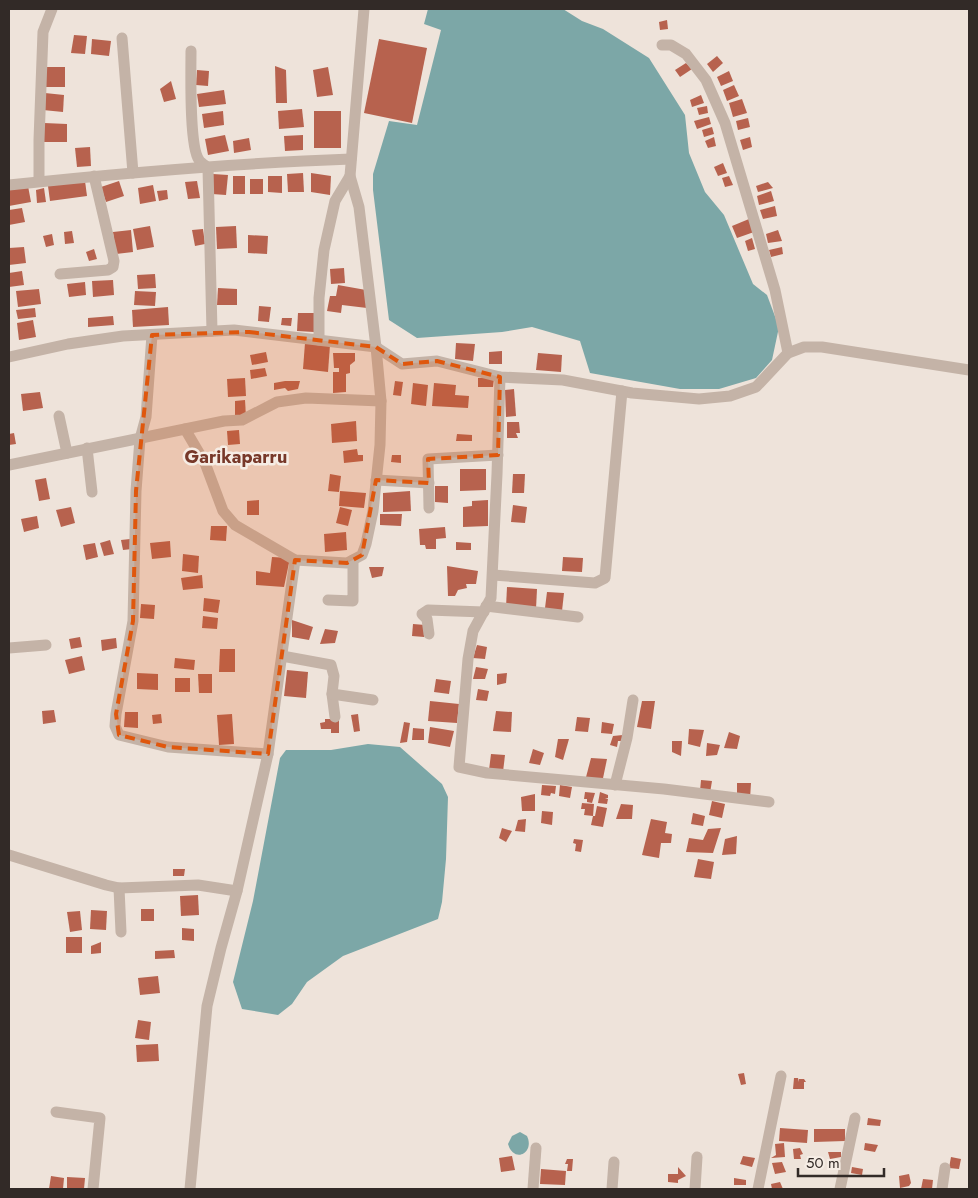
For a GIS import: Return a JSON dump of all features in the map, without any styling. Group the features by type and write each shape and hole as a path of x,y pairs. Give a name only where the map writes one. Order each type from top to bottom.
{"street":[{"path":"39,181 43,32 52,9"},
{"path":"185,429 205,463 223,511 235,525 295,560 347,563 362,555 373,511 380,445 381,402 360,207 350,176 364,9"},
{"path":"122,38 133,173"},
{"path":"662,45 671,45 686,54 706,80 725,123 775,290 788,353"},
{"path":"191,51 192,117 195,149 199,160 208,168 212,331"},
{"path":"9,184 295,161 351,159"},
{"path":"60,274 108,270 113,267 114,261 94,176"},
{"path":"319,340 319,298 324,250 335,201 350,176"},
{"path":"9,357 68,344 123,336 212,331 249,332 376,347 402,364 438,361 500,376 562,380 622,391 698,399 730,396 756,387 788,353 804,347 822,347 969,370"},
{"path":"152,335 146,417 140,439 136,491 133,620 115,726 119,734 168,747 268,754"},
{"path":"500,376 491,598 473,631 468,659 459,767 486,773 769,802"},
{"path":"493,575 595,583 605,578 622,391"},
{"path":"9,465 185,429 242,420 278,402 306,398 381,402"},
{"path":"59,416 67,453"},
{"path":"87,448 92,492"},
{"path":"429,508 428,459 498,455"},
{"path":"376,480 429,482"},
{"path":"190,1189 207,1006 220,948 237,891 268,754 295,560"},
{"path":"328,600 354,601 353,560"},
{"path":"429,634 426,619 422,614 428,610 485,609 578,616"},
{"path":"9,648 46,645"},
{"path":"282,656 331,665 334,676 332,694 335,717"},
{"path":"332,694 373,700"},
{"path":"615,785 627,738 633,700"},
{"path":"9,855 106,886 119,888 198,885 237,891"},
{"path":"119,888 120,932"},
{"path":"758,1189 781,1076"},
{"path":"56,1112 100,1118 93,1189"},
{"path":"840,1189 855,1118"},
{"path":"533,1189 536,1148"},
{"path":"695,1189 697,1156"},
{"path":"612,1189 614,1162"},
{"path":"942,1189 945,1168"}],"highlighted area":[{"path":"249,332 376,347 402,364 437,361 500,377 498,455 428,459 429,483 376,480 362,555 347,563 295,560 268,754 168,747 119,735 116,714 133,621 136,491 152,335"}],"water":[{"path":"428,9 563,9 582,21 603,29 649,58 685,115 689,153 705,192 724,215 753,284 767,295 779,327 772,360 756,378 719,389 680,389 590,373 580,341 532,327 502,332 417,338 389,320 373,190 373,174 389,121 417,125 441,30 424,24"},
{"path":"368,744 400,747 442,784 448,797 446,859 442,902 438,919 343,956 307,982 292,1004 278,1015 242,1009 233,982 253,901 280,758 286,750 331,750"},
{"path":"520,1132 527,1136 529,1142 526,1151 519,1155 511,1150 508,1144 512,1136"}],"building":[{"path":"667,20 668,29 660,30 659,22"},
{"path":"74,35 87,36 85,54 71,53"},
{"path":"92,39 111,41 109,56 91,54"},
{"path":"379,39 427,48 412,123 364,113"},
{"path":"717,56 723,63 713,72 707,64"},
{"path":"686,63 692,69 680,77 675,70"},
{"path":"275,66 286,70 287,103 276,103"},
{"path":"46,67 65,67 65,87 46,87"},
{"path":"328,67 333,95 317,97 313,70"},
{"path":"197,70 209,71 208,86 196,85"},
{"path":"729,71 733,81 721,86 717,77"},
{"path":"171,81 176,99 164,102 160,89"},
{"path":"734,85 739,96 727,101 723,90"},
{"path":"224,90 226,104 199,107 197,94"},
{"path":"45,93 64,95 63,112 43,110"},
{"path":"701,95 704,103 692,107 690,100"},
{"path":"742,99 747,113 733,117 729,103"},
{"path":"707,106 708,113 699,115 697,108"},
{"path":"302,109 304,127 279,129 278,111"},
{"path":"223,111 224,125 204,128 202,114"},
{"path":"314,111 341,111 341,148 314,148"},
{"path":"709,117 711,124 697,129 694,121"},
{"path":"748,118 750,127 738,130 736,121"},
{"path":"44,123 67,124 67,142 44,142"},
{"path":"712,127 714,134 704,137 702,130"},
{"path":"225,135 229,151 208,155 205,139"},
{"path":"303,135 303,150 285,151 284,136"},
{"path":"714,137 716,146 708,148 705,141"},
{"path":"750,137 752,147 743,150 740,140"},
{"path":"249,138 251,150 234,153 233,141"},
{"path":"90,147 91,166 77,167 75,148"},
{"path":"723,163 727,173 718,176 714,167"},
{"path":"303,173 304,192 288,192 287,174"},
{"path":"311,173 331,176 330,195 311,192"},
{"path":"213,174 228,175 226,195 212,194"},
{"path":"233,176 245,176 245,194 233,194"},
{"path":"268,176 282,176 282,193 268,192"},
{"path":"729,176 733,185 725,187 722,178"},
{"path":"250,179 263,179 263,194 250,194"},
{"path":"85,181 87,196 50,201 48,186"},
{"path":"119,181 124,196 106,202 101,187"},
{"path":"197,181 200,198 188,199 185,182"},
{"path":"768,182 773,188 758,192 756,186"},
{"path":"153,185 156,201 140,204 138,188"},
{"path":"28,186 31,202 9,206 9,189"},
{"path":"44,188 46,202 37,203 36,190"},
{"path":"167,190 168,199 159,201 157,191"},
{"path":"771,191 774,201 759,205 757,196"},
{"path":"775,206 777,216 763,219 760,210"},
{"path":"22,208 25,222 9,225 9,210"},
{"path":"749,219 754,232 737,238 732,226"},
{"path":"150,226 154,247 137,250 133,229"},
{"path":"236,226 237,248 217,249 216,227"},
{"path":"203,229 205,244 195,246 192,230"},
{"path":"131,230 133,252 116,254 113,232"},
{"path":"778,230 782,241 768,243 766,234"},
{"path":"72,231 74,243 65,244 64,232"},
{"path":"52,234 54,245 46,247 43,236"},
{"path":"248,235 268,236 267,254 248,253"},
{"path":"752,238 755,249 748,251 745,241"},
{"path":"24,247 26,263 9,265 9,248"},
{"path":"782,247 783,254 771,257 769,250"},
{"path":"94,249 97,259 89,261 86,252"},
{"path":"344,268 345,283 331,284 330,269"},
{"path":"22,271 24,285 9,287 9,273"},
{"path":"155,274 156,288 138,289 137,275"},
{"path":"113,280 114,295 93,297 92,281"},
{"path":"85,282 86,295 69,297 67,284"},
{"path":"338,285 366,290 367,308 342,305 341,313 327,311 330,296 336,296"},
{"path":"218,288 237,289 237,305 217,305"},
{"path":"39,289 41,304 18,307 16,291"},
{"path":"135,291 156,292 155,306 134,305"},
{"path":"259,306 271,307 269,322 258,321"},
{"path":"168,307 169,325 133,327 132,310"},
{"path":"35,308 36,317 18,319 16,310"},
{"path":"298,313 315,313 314,332 297,331"},
{"path":"113,316 114,325 88,327 88,318"},
{"path":"282,318 292,318 291,326 281,325"},
{"path":"33,320 36,337 19,340 17,323"},
{"path":"305,343 330,345 328,372 303,369"},
{"path":"456,343 475,344 473,361 455,359"},
{"path":"502,351 502,364 489,364 489,352"},
{"path":"266,352 268,362 252,365 250,355"},
{"path":"333,353 355,353 355,361 350,365 350,373 346,374 346,392 333,393 333,372 339,372 339,368 334,368"},
{"path":"538,353 562,355 561,372 536,370"},
{"path":"265,368 267,376 251,379 250,370"},
{"path":"245,378 246,396 228,397 227,379"},
{"path":"478,378 494,378 493,387 478,387"},
{"path":"300,381 298,389 288,391 285,388 274,390 274,383"},
{"path":"395,381 403,382 401,396 393,395"},
{"path":"413,383 428,385 426,406 411,404"},
{"path":"434,383 456,385 455,395 469,396 468,408 432,406"},
{"path":"514,389 516,416 506,417 505,390"},
{"path":"40,392 43,408 23,411 21,394"},
{"path":"245,400 246,417 235,417 235,401"},
{"path":"356,421 357,441 332,443 331,424"},
{"path":"507,422 519,422 520,433 516,433 518,438 507,438"},
{"path":"239,430 240,444 228,445 227,431"},
{"path":"14,433 16,444 9,445 9,434"},
{"path":"457,434 472,435 472,441 456,441"},
{"path":"357,449 358,455 363,455 363,461 344,463 343,451"},
{"path":"392,455 401,455 401,463 391,462"},
{"path":"460,469 486,469 486,490 460,491"},
{"path":"330,474 341,476 339,492 328,491"},
{"path":"513,474 525,474 524,493 512,493"},
{"path":"46,478 50,499 39,501 35,480"},
{"path":"435,486 448,486 448,503 435,502"},
{"path":"340,491 366,493 364,508 339,506"},
{"path":"410,491 411,511 383,512 383,493"},
{"path":"259,500 259,515 247,515 247,501"},
{"path":"488,500 488,526 463,527 463,507 472,506 472,501"},
{"path":"513,505 527,507 525,523 511,522"},
{"path":"71,507 75,523 61,527 56,510"},
{"path":"340,507 352,510 348,526 336,523"},
{"path":"380,514 402,514 401,526 380,525"},
{"path":"37,516 39,528 24,532 21,519"},
{"path":"211,526 227,526 226,541 210,540"},
{"path":"445,527 446,538 436,539 436,549 426,549 425,545 420,545 419,529"},
{"path":"346,532 347,550 325,552 324,534"},
{"path":"130,539 132,549 123,550 121,540"},
{"path":"110,540 114,554 104,556 100,543"},
{"path":"170,541 171,557 152,559 150,543"},
{"path":"456,542 471,543 471,550 456,550"},
{"path":"95,543 98,557 86,560 83,545"},
{"path":"183,554 199,556 198,573 182,571"},
{"path":"272,557 290,558 284,587 256,585 256,571 270,573"},
{"path":"563,557 583,558 582,572 562,571"},
{"path":"447,566 478,571 476,584 466,584 467,588 458,590 455,596 448,596"},
{"path":"369,567 384,567 382,576 372,578"},
{"path":"202,575 203,588 183,590 181,578"},
{"path":"507,587 537,589 536,609 506,607"},
{"path":"547,592 564,593 562,611 545,608"},
{"path":"204,598 220,600 218,613 203,611"},
{"path":"141,604 155,605 154,619 140,618"},
{"path":"203,616 218,618 217,629 202,628"},
{"path":"292,620 313,627 309,640 292,637"},
{"path":"413,624 425,625 424,637 412,636"},
{"path":"325,629 338,631 335,643 320,644"},
{"path":"80,637 82,647 71,649 69,639"},
{"path":"116,638 117,648 102,651 101,640"},
{"path":"477,645 487,647 485,659 473,658"},
{"path":"220,649 235,649 235,672 219,672"},
{"path":"82,656 85,670 69,674 65,660"},
{"path":"175,658 195,660 194,670 174,668"},
{"path":"476,667 488,669 485,679 473,679"},
{"path":"287,670 308,672 306,698 284,696"},
{"path":"137,673 158,674 158,690 137,689"},
{"path":"507,673 506,683 497,685 497,674"},
{"path":"198,674 212,674 212,693 199,693"},
{"path":"175,678 190,678 190,692 175,692"},
{"path":"436,679 451,681 449,694 434,692"},
{"path":"478,689 489,691 487,701 476,700"},
{"path":"430,701 459,704 457,723 428,721"},
{"path":"642,701 655,701 651,729 637,727"},
{"path":"54,710 56,722 43,724 42,711"},
{"path":"496,711 512,712 511,732 493,731"},
{"path":"125,712 138,712 138,728 124,727"},
{"path":"161,714 162,723 153,724 152,715"},
{"path":"232,714 234,744 219,745 217,715"},
{"path":"358,714 360,731 354,732 351,715"},
{"path":"577,717 590,718 588,732 575,731"},
{"path":"325,719 339,719 339,733 331,733 331,729 321,729 320,723 325,722"},
{"path":"404,722 410,723 407,742 400,743"},
{"path":"602,722 614,724 612,734 601,733"},
{"path":"430,727 454,731 450,747 428,743"},
{"path":"413,728 424,729 424,740 412,740"},
{"path":"689,729 704,730 700,747 688,744"},
{"path":"729,732 740,736 737,749 724,748"},
{"path":"623,735 622,741 618,741 617,747 610,745 613,736"},
{"path":"558,739 569,739 563,760 555,757"},
{"path":"672,741 682,741 681,756 672,752"},
{"path":"707,743 720,745 717,755 706,756"},
{"path":"533,749 544,753 540,765 529,763"},
{"path":"491,754 505,755 503,772 489,770"},
{"path":"591,758 607,759 602,783 585,781"},
{"path":"701,780 712,781 710,793 700,791"},
{"path":"737,783 751,783 750,799 737,797"},
{"path":"542,785 556,786 555,794 551,793 550,796 541,795"},
{"path":"560,785 572,787 570,798 559,796"},
{"path":"585,792 595,793 592,803 584,799"},
{"path":"600,792 608,795 608,798 605,799 608,799 607,804 598,803"},
{"path":"535,794 535,811 522,811 521,797"},
{"path":"712,801 725,804 722,818 709,815"},
{"path":"582,803 594,804 593,816 584,815 585,809 581,809"},
{"path":"621,804 633,805 632,819 616,819"},
{"path":"597,806 607,808 603,827 591,825"},
{"path":"542,811 553,812 552,825 541,823"},
{"path":"693,813 705,816 703,826 691,824"},
{"path":"526,819 525,832 515,831 518,820"},
{"path":"651,819 667,822 665,833 672,834 671,843 661,843 659,858 642,855"},
{"path":"502,828 512,831 506,842 499,838"},
{"path":"721,828 713,853 686,852 689,838 703,840 708,829"},
{"path":"737,836 736,854 722,855 725,839"},
{"path":"574,839 583,840 581,852 575,851 576,844 573,843"},
{"path":"698,859 714,862 711,879 694,877"},
{"path":"173,869 185,869 184,876 173,876"},
{"path":"198,895 199,915 181,916 180,896"},
{"path":"141,909 154,909 154,921 141,921"},
{"path":"91,910 107,911 106,930 90,929"},
{"path":"80,911 82,930 70,932 67,912"},
{"path":"182,928 194,929 194,941 182,940"},
{"path":"66,937 82,937 82,953 66,953"},
{"path":"101,942 101,953 91,954 91,946"},
{"path":"174,950 175,958 155,959 155,951"},
{"path":"158,976 160,993 140,995 138,978"},
{"path":"138,1020 151,1022 149,1040 135,1038"},
{"path":"158,1044 159,1061 137,1062 136,1045"},
{"path":"744,1073 746,1084 741,1085 738,1074"},
{"path":"794,1078 798,1078 799,1082 799,1079 804,1079 806,1082 804,1082 804,1089 793,1089"},
{"path":"868,1118 881,1120 880,1126 867,1125"},
{"path":"780,1128 808,1130 807,1143 779,1141"},
{"path":"814,1129 845,1129 845,1141 814,1142"},
{"path":"784,1143 785,1157 771,1158 776,1155 775,1144"},
{"path":"865,1143 878,1145 875,1152 864,1150"},
{"path":"800,1148 803,1154 800,1155 801,1159 794,1159 793,1149"},
{"path":"828,1152 841,1152 841,1157 830,1159"},
{"path":"512,1156 515,1170 501,1172 499,1158"},
{"path":"743,1156 755,1158 752,1167 740,1164"},
{"path":"951,1157 961,1159 959,1169 949,1168"},
{"path":"567,1159 573,1159 572,1171 567,1171 568,1164 565,1164"},
{"path":"782,1162 786,1172 775,1174 772,1163"},
{"path":"678,1167 686,1176 678,1180 678,1183 668,1182 668,1174 678,1174"},
{"path":"852,1167 863,1169 862,1175 851,1173"},
{"path":"541,1169 566,1171 565,1185 540,1184"},
{"path":"909,1174 911,1183 909,1186 900,1188 899,1176"},
{"path":"51,1176 64,1178 63,1189 49,1189"},
{"path":"67,1177 85,1178 84,1189 67,1189"},
{"path":"734,1178 746,1180 746,1185 734,1185"},
{"path":"923,1179 933,1180 932,1189 921,1189"},
{"path":"780,1182 783,1189 772,1189 771,1184"}],"district":[{"name":"Garikaparru","path":"236,457"}]}
